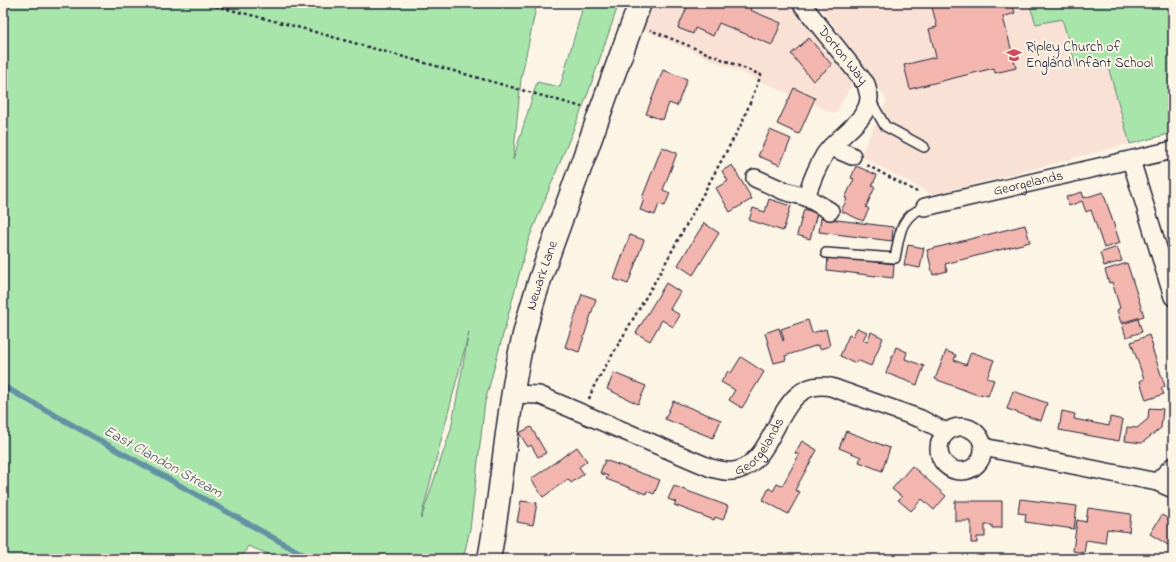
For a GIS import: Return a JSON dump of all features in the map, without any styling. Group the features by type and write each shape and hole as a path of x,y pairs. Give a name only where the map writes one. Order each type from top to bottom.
{"main road":[{"name":"Newark Lane","path":"489,559 494,535 520,352 531,310 544,268 637,13"}],"street":[{"name":"Dorton Way","path":"801,3 866,84 869,97 866,108 860,118 825,154 814,175 806,197"},
{"path":"831,147 852,156"},
{"name":"Georgelands","path":"932,205 1173,150"},
{"path":"1131,160 1173,297"},
{"path":"755,178 784,191 806,197 830,211"},
{"name":"Georgelands","path":"513,394 540,395 711,468 724,472 738,470 749,464 760,453 792,401 800,392 809,387 821,385 831,387 921,419 946,432"},
{"path":"957,426 965,426 973,430 979,436 983,443 983,447 980,460 975,466 968,470 960,471 945,465 940,458 938,450 939,442 946,432 957,426"},
{"path":"983,447 1157,482 1173,489"},
{"path":"1157,482 1173,466"}],"lane":[{"path":"869,97 884,126 924,147"},
{"path":"826,253 895,258 900,231 904,222 909,215 917,210 932,205"}],"path":[{"path":"204,3 290,25 600,112"},
{"path":"582,413 593,388 742,123 761,75 637,13"},
{"path":"852,156 932,205"}],"shaded area":[{"path":"640,3 801,3 858,74 835,114 632,25"},
{"name":"Ripley Church of England Infant School","path":"820,3 1173,3 1173,133 933,195 860,156 887,100 822,10"}],"green space":[{"path":"3,3 537,3 521,79 513,160 537,82 560,87 584,3 619,3 587,96 528,241 485,402 470,529 463,559 281,559 248,546 241,559 3,559","holes":["469,332 451,429 421,519"]},
{"path":"1029,3 1173,3 1173,133 1130,144 1107,63 1077,69 1062,19 1036,24"}],"building":[{"path":"689,3 753,3 750,10 781,23 772,45 719,23 713,36 695,28 693,34 678,28"},
{"path":"931,3 1012,3 1015,13 1003,17 1016,68 995,73 994,68 910,89 904,65 936,57 929,29 937,27"},
{"path":"809,38 832,65 813,81 791,54"},
{"path":"663,70 687,79 677,106 669,103 663,120 646,114"},
{"path":"794,88 815,98 799,134 777,124"},
{"path":"770,130 791,139 780,165 758,156"},
{"path":"662,147 677,153 663,190 670,193 665,206 659,204 655,215 640,210 644,199 642,198"},
{"path":"732,165 752,199 730,212 716,188 728,181 722,171"},
{"path":"856,166 877,175 872,186 875,187 866,207 869,209 863,221 841,211 854,179 851,178"},
{"path":"1082,192 1084,198 1103,192 1120,243 1104,248 1091,210 1086,212 1082,201 1069,206 1066,197"},
{"path":"769,199 791,206 783,231 749,220 753,208 765,212"},
{"path":"804,209 817,213 810,239 797,235"},
{"path":"821,218 893,227 892,241 819,232"},
{"path":"704,223 719,233 693,275 678,265"},
{"path":"1025,225 1030,242 945,264 947,271 933,275 927,250"},
{"path":"630,235 644,240 628,284 614,279"},
{"path":"908,245 924,248 920,268 904,265"},
{"path":"1117,247 1122,261 1104,266 1100,253"},
{"path":"828,256 894,264 893,278 827,270"},
{"path":"1127,263 1144,316 1121,323 1117,310 1120,308 1112,282 1109,283 1105,270"},
{"path":"666,283 680,292 670,309 680,315 673,327 662,320 650,341 636,333"},
{"path":"582,294 596,299 579,352 565,347"},
{"path":"1138,319 1142,332 1126,337 1122,324"},
{"path":"808,320 812,333 826,329 830,346 820,349 818,345 785,356 786,360 774,363 765,333 779,328 783,341 781,329"},
{"path":"857,328 867,332 863,340 867,342 871,332 883,338 871,366 857,360 856,363 840,356 849,335 853,336"},
{"path":"1149,335 1165,386 1161,388 1164,394 1146,400 1140,381 1144,379 1131,342"},
{"path":"896,347 907,352 905,359 924,366 917,385 886,373"},
{"path":"946,351 956,355 954,360 966,365 971,352 994,360 987,378 994,380 988,396 981,394 980,396 935,379"},
{"path":"741,357 764,372 742,408 729,400 735,390 721,382 728,371 731,373"},
{"path":"614,373 646,386 638,404 607,389"},
{"path":"1013,391 1047,403 1041,421 1007,409"},
{"path":"673,401 721,420 713,438 665,419"},
{"path":"1149,408 1163,409 1161,428 1142,443 1125,441 1127,427 1137,428 1148,419"},
{"path":"1062,411 1075,414 1074,419 1109,426 1110,417 1123,420 1119,441 1059,430"},
{"path":"531,427 546,453 538,457 531,445 528,447 519,433"},
{"path":"846,431 890,448 882,471 859,462 861,457 839,448"},
{"path":"802,441 817,450 795,490 800,492 788,514 763,500 769,488 773,491 777,484 782,486 799,455 795,453"},
{"path":"577,447 587,461 579,467 584,474 571,483 568,479 543,497 531,479"},
{"path":"605,460 660,480 654,494 647,491 646,494 606,479 608,476 600,473"},
{"path":"912,466 946,496 934,510 922,499 911,511 898,500 902,497 892,489"},
{"path":"674,486 728,506 723,520 715,517 714,520 674,505 676,502 668,499"},
{"path":"1020,499 1077,506 1074,529 1025,522 1026,514 1018,513"},
{"path":"521,501 537,503 533,525 517,522"},
{"path":"955,501 1002,501 1002,528 992,528 992,525 985,525 985,537 977,537 977,543 971,543 971,521 955,521"},
{"path":"1088,508 1131,514 1129,532 1107,529 1105,543 1086,540 1084,553 1073,551 1077,520 1086,522"},
{"path":"1162,515 1173,522 1173,548 1150,534"}],"waterway":[{"name":"East Clandon Stream","path":"3,386 311,559"}],"place":[{"name":"Ripley Church of England Infant School","path":"1014,55"}]}
